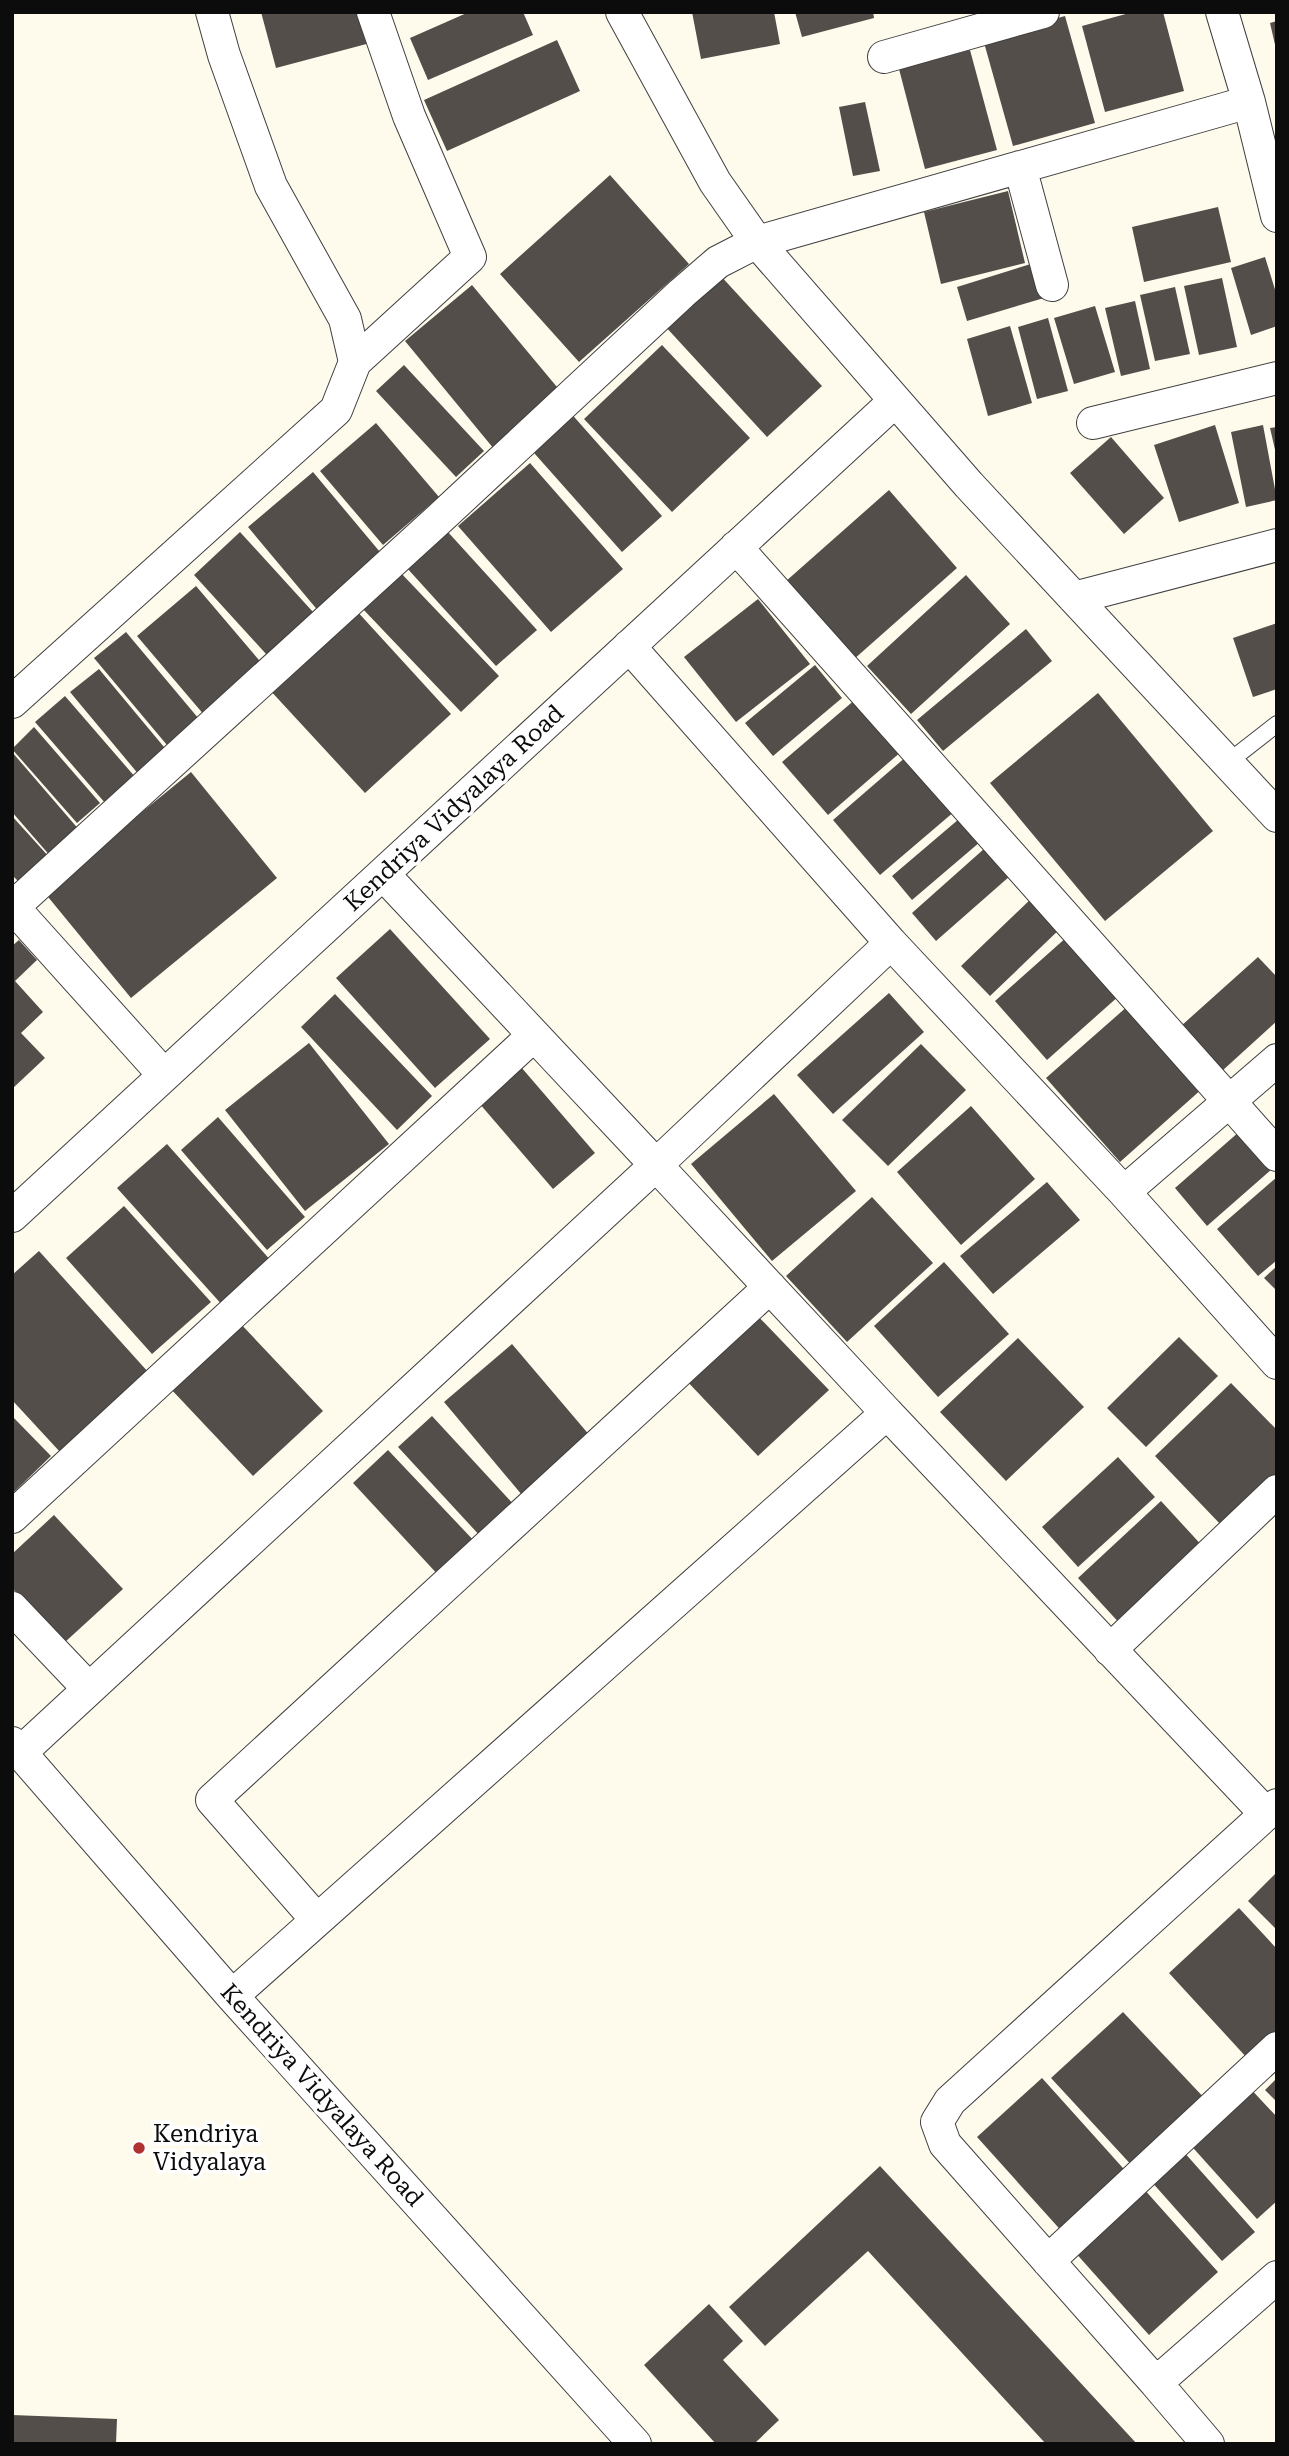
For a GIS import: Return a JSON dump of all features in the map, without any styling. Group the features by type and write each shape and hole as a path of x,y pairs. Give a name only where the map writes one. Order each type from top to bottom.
{"street":[{"path":"212,12 224,55 271,186 345,319 355,362"},
{"path":"12,702 337,410 355,362 470,257 409,116 373,12"},
{"path":"622,12 715,182 757,242 895,401 1277,816"},
{"path":"1222,12 1249,102 1277,216"},
{"path":"884,57 1037,13"},
{"path":"164,1075 13,907 438,520 682,293 718,262 757,242 1249,102"},
{"path":"1020,167 1052,285"},
{"path":"1093,423 1277,377"},
{"name":"Kendriya Vidyalaya Road","path":"12,1216 895,401"},
{"path":"1074,598 1277,545"},
{"path":"736,547 1277,1155"},
{"path":"629,646 891,943 1124,1192 1277,1363"},
{"path":"383,874 1110,1650 1271,1810 950,2101 937,2122 945,2144 1208,2444"},
{"path":"16,1748 89,1689 656,1165 891,943"},
{"path":"12,1517 534,1035"},
{"path":"1124,1192 1277,1060"},
{"path":"317,1920 212,1800 770,1287"},
{"path":"232,1996 887,1413"},
{"path":"1110,1650 1277,1491"},
{"path":"12,1608 89,1689"},
{"name":"Kendriya Vidyalaya Road","path":"16,1748 232,1996 635,2444"},
{"path":"1048,2261 1277,2048"},
{"path":"1156,2383 1277,2277"}],"lane":[{"path":"1227,763 1277,724"}],"building":[{"path":"261,12 366,12 374,42 276,68"},
{"path":"469,12 523,12 533,35 428,80 410,38"},
{"path":"692,12 774,12 780,44 701,59"},
{"path":"795,12 873,12 874,18 802,37"},
{"path":"1133,12 1163,12 1184,91 1105,112 1082,26"},
{"path":"1065,16 1095,123 1013,146 983,39"},
{"path":"1277,21 1277,49 1276,49 1270,23"},
{"path":"557,40 580,91 447,151 424,100"},
{"path":"970,50 997,150 925,169 899,69"},
{"path":"865,102 880,171 853,176 839,107"},
{"path":"610,175 689,264 579,362 500,274"},
{"path":"1008,191 1025,263 941,284 924,212"},
{"path":"1218,207 1231,262 1144,282 1132,227"},
{"path":"1265,257 1277,296 1277,326 1251,335 1231,268"},
{"path":"1034,263 1044,298 967,321 957,287"},
{"path":"719,274 822,386 767,437 664,325"},
{"path":"1222,278 1237,347 1199,355 1184,286"},
{"path":"472,285 562,393 494,449 405,341"},
{"path":"1175,287 1190,354 1155,361 1140,295"},
{"path":"1135,301 1150,369 1121,376 1105,308"},
{"path":"1095,306 1115,372 1074,384 1054,318"},
{"path":"1048,318 1068,391 1037,399 1018,327"},
{"path":"1010,326 1032,403 988,416 967,339"},
{"path":"662,345 750,438 672,512 584,419"},
{"path":"404,365 484,451 456,477 376,391"},
{"path":"568,410 662,516 622,552 527,445"},
{"path":"376,423 439,497 383,545 320,471"},
{"path":"1215,425 1239,503 1179,522 1154,445"},
{"path":"1263,425 1277,500 1246,507 1231,432"},
{"path":"1277,427 1277,454 1276,454 1270,428"},
{"path":"1111,437 1164,498 1124,534 1070,473"},
{"path":"530,463 623,569 551,632 458,526"},
{"path":"313,472 385,558 320,613 248,527"},
{"path":"889,490 957,568 853,660 785,582"},
{"path":"447,531 537,630 496,666 406,567"},
{"path":"240,532 313,612 267,655 194,575"},
{"path":"399,571 499,676 461,712 361,607"},
{"path":"966,575 1010,624 911,714 867,666"},
{"path":"196,586 264,666 205,716 137,636"},
{"path":"758,599 810,664 736,722 684,657"},
{"path":"355,609 451,714 365,793 268,688"},
{"path":"1277,623 1277,689 1253,697 1233,638"},
{"path":"1026,629 1052,661 943,751 917,720"},
{"path":"126,632 204,725 172,751 94,658"},
{"path":"815,665 842,698 773,756 745,723"},
{"path":"99,669 169,753 140,776 70,692"},
{"path":"1098,693 1213,831 1105,921 990,783"},
{"path":"65,696 136,778 106,804 35,722"},
{"path":"857,698 902,751 828,815 782,762"},
{"path":"34,727 100,803 77,823 12,749"},
{"path":"12,752 81,832 52,858 12,812"},
{"path":"907,756 955,811 880,875 833,820"},
{"path":"191,772 277,878 131,998 44,892"},
{"path":"12,816 50,858 21,884 12,875"},
{"path":"959,819 980,842 912,900 892,876"},
{"path":"985,848 1010,876 936,941 912,913"},
{"path":"1034,896 1063,926 990,996 961,966"},
{"path":"390,929 490,1039 435,1088 336,978"},
{"path":"1068,936 1120,995 1047,1060 995,1001"},
{"path":"19,940 37,960 15,981 43,1012 21,1033 45,1058 12,1089 12,946"},
{"path":"1258,957 1277,977 1277,1021 1222,1071 1181,1026"},
{"path":"889,993 924,1032 833,1114 797,1075"},
{"path":"335,994 432,1096 397,1130 301,1027"},
{"path":"1129,1005 1203,1088 1120,1162 1046,1078"},
{"path":"309,1043 389,1144 305,1211 225,1110"},
{"path":"921,1044 966,1090 888,1166 842,1120"},
{"path":"521,1067 595,1153 553,1189 479,1103"},
{"path":"774,1094 856,1191 772,1261 691,1164"},
{"path":"971,1106 1035,1179 961,1245 897,1172"},
{"path":"218,1117 305,1217 267,1250 181,1150"},
{"path":"1240,1131 1272,1169 1207,1226 1175,1188"},
{"path":"167,1144 273,1263 224,1307 117,1188"},
{"path":"1277,1177 1277,1260 1258,1276 1217,1229"},
{"path":"1047,1182 1080,1220 993,1294 960,1256"},
{"path":"872,1197 933,1263 847,1342 786,1276"},
{"path":"124,1206 211,1302 152,1354 66,1258"},
{"path":"39,1251 149,1373 61,1453 12,1400 12,1275"},
{"path":"944,1262 1009,1334 938,1397 874,1326"},
{"path":"1277,1266 1277,1291 1264,1278"},
{"path":"754,1312 829,1390 758,1456 684,1378"},
{"path":"238,1321 323,1411 253,1476 169,1387"},
{"path":"1179,1337 1218,1376 1146,1447 1107,1408"},
{"path":"1018,1338 1084,1407 1006,1481 940,1412"},
{"path":"512,1344 591,1437 522,1495 444,1402"},
{"path":"1231,1383 1277,1430 1277,1476 1223,1527 1155,1456"},
{"path":"12,1416 51,1456 12,1494"},
{"path":"432,1416 516,1507 482,1538 398,1447"},
{"path":"388,1450 477,1544 441,1578 353,1483"},
{"path":"1118,1457 1155,1497 1078,1567 1042,1527"},
{"path":"1161,1501 1206,1550 1123,1627 1078,1578"},
{"path":"54,1515 123,1589 64,1643 12,1588 12,1554"},
{"path":"1277,1872 1277,1930 1248,1901"},
{"path":"1239,1908 1277,1949 1277,2033 1248,2059 1169,1973"},
{"path":"1123,2012 1209,2103 1136,2170 1051,2078"},
{"path":"1042,2078 1131,2177 1066,2236 977,2137"},
{"path":"1277,2078 1277,2102 1265,2090"},
{"path":"1247,2085 1277,2117 1277,2201 1257,2219 1186,2140"},
{"path":"1183,2151 1255,2232 1222,2261 1150,2180"},
{"path":"880,2166 1137,2444 1046,2444 868,2251 765,2346 729,2307"},
{"path":"1143,2188 1218,2272 1149,2335 1073,2250"},
{"path":"709,2304 743,2341 723,2360 779,2420 754,2444 716,2444 644,2365"},
{"path":"12,2415 117,2419 116,2444 12,2444"}],"place":[{"name":"Kendriya Vidyalaya","path":"139,2148"}]}
